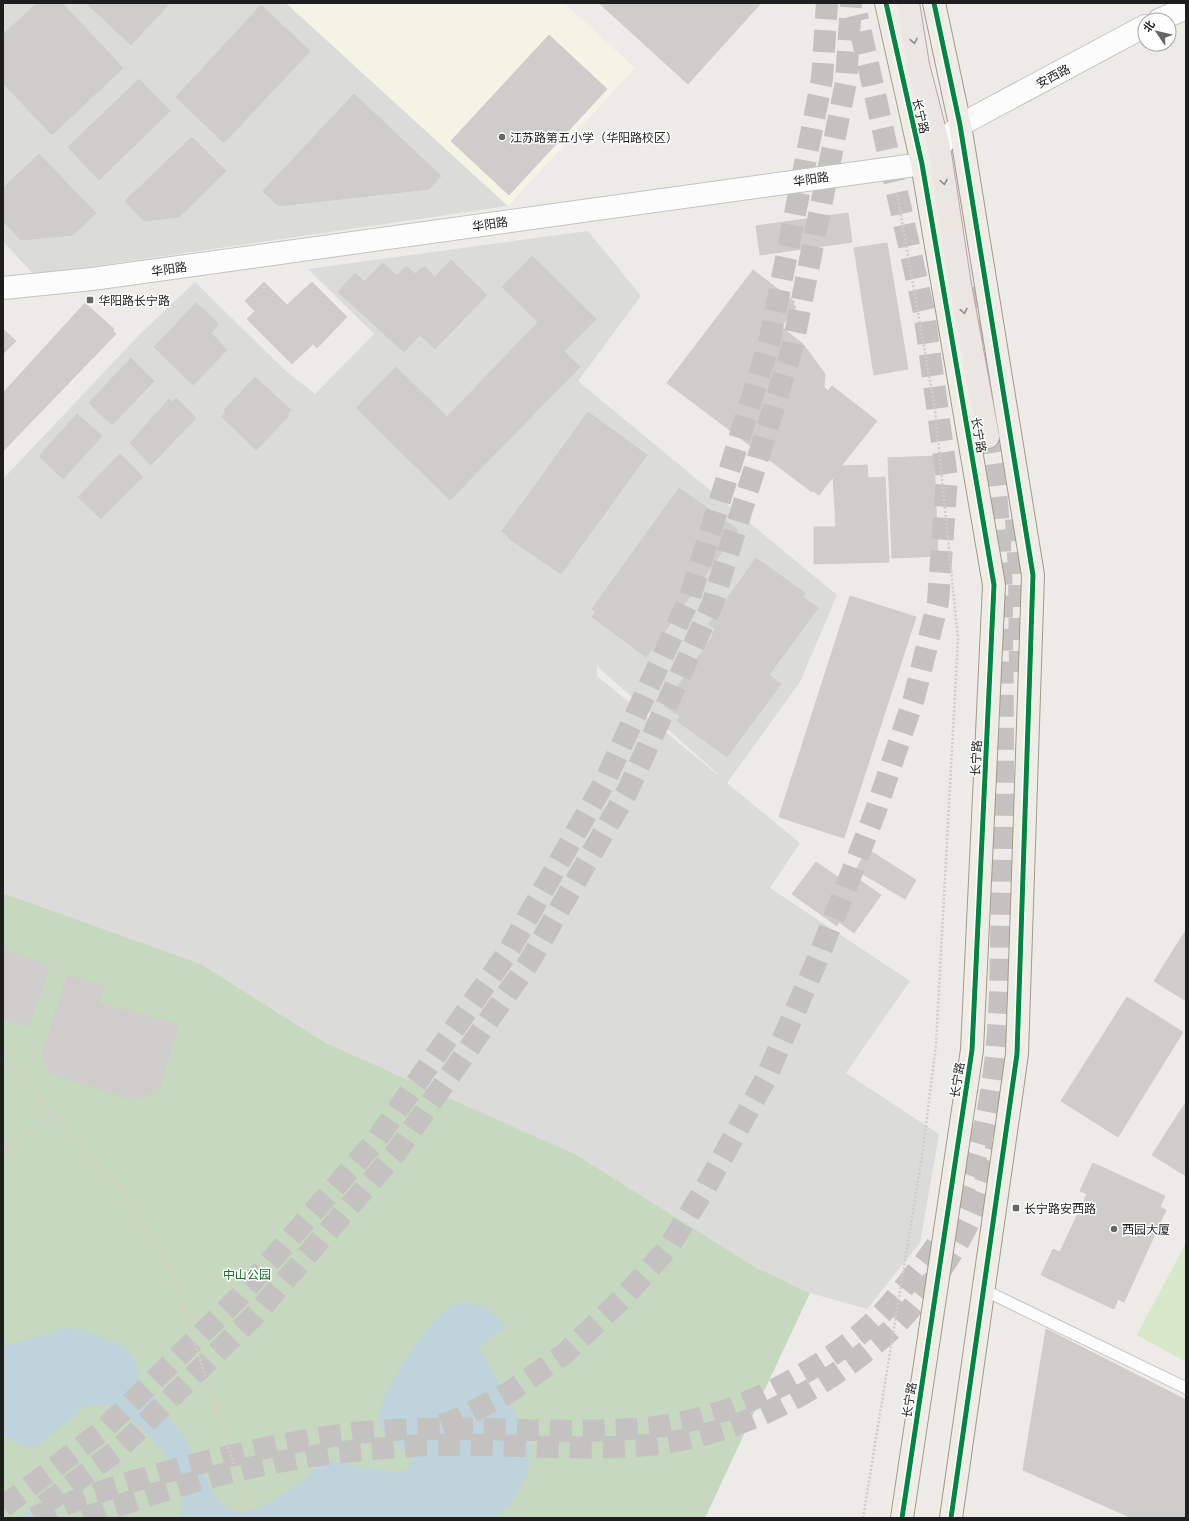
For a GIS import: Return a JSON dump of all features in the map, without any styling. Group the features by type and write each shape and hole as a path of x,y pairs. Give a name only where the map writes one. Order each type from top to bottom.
{"highway":[{"path":"908,3 918,66 939,146 960,285 988,437"}],"main road":[{"name":"长宁路","path":"886,3 922,164 994,585 972,1050 902,1518"},
{"path":"934,3 960,125 1033,575 1018,1054 951,1518"}],"street":[{"name":"安西路","path":"960,125 1137,30"},
{"path":"922,164 960,125"},
{"name":"华阳路","path":"3,288 92,279 922,164"}],"lane":[{"path":"984,1290 1186,1388"}],"path":[{"path":"863,1518 923,1150 936,1044 958,639 935,409 893,168"},
{"path":"3,1056 30,1085 50,1114 114,1181 172,1273 250,1518"},
{"path":"3,1152 50,1114"}],"shaded area":[{"path":"3,3 286,3 508,206 34,275 3,241"},
{"name":"江苏路第五小学（华阳路校区）","path":"286,3 564,3 635,68 508,206"},
{"path":"588,231 641,296 578,381 837,595 800,682 727,783 800,843 770,888 910,981 846,1073 939,1134 920,1243 867,1309 810,1293 757,1268 575,1154 326,1043 201,964 3,893 3,479 139,335 195,282 286,371 315,394 374,334 308,269","holes":["597,666 718,774 597,676"]}],"green space":[{"name":"中山公园","path":"3,893 201,964 326,1043 575,1154 757,1268 810,1293 705,1518 3,1518"},
{"path":"1186,1243 1186,1362 1137,1335"}],"water":[{"path":"469,1303 485,1307 507,1326 479,1347 529,1438 529,1472 510,1505 494,1518 179,1518 182,1494 180,1479 176,1471 160,1449 139,1426 128,1416 110,1406 85,1406 34,1448 15,1443 3,1433 3,1347 66,1328 92,1333 126,1348 135,1362 141,1383 184,1437 218,1501 225,1507 239,1513 266,1505 304,1480 319,1464 332,1461 364,1468 396,1472 407,1470 413,1461 405,1451 384,1433 379,1421 380,1409 395,1377 418,1342 430,1327 451,1307"},
{"path":"28,1511 53,1518 19,1518"}],"building":[{"path":"37,3 62,3 123,68 52,135 3,83 3,35"},
{"path":"86,3 170,3 131,45"},
{"path":"599,3 761,3 688,84"},
{"path":"261,5 310,51 224,143 176,97"},
{"path":"549,35 607,89 509,195 451,141"},
{"path":"139,79 170,111 99,180 68,147"},
{"path":"354,94 441,176 429,189 278,206 263,191"},
{"path":"192,137 226,171 179,217 144,221 125,201"},
{"path":"39,154 96,213 73,235 21,240 3,221 3,188"},
{"path":"848,213 852,242 760,255 756,226"},
{"path":"887,243 908,369 874,375 854,248"},
{"path":"532,256 596,319 564,351 580,367 450,500 356,408 396,367 447,417 538,322 502,287"},
{"path":"451,260 487,295 435,349 420,335 404,352 338,292 355,273 367,284 365,281 383,263 397,276 406,266 415,274 421,268 425,267 435,277"},
{"path":"753,270 795,302 793,304 796,307 781,327 803,344 825,374 824,387 828,391 832,386 877,421 841,466 867,465 868,478 885,477 889,562 814,564 814,527 836,527 833,477 819,495 813,491 812,492 667,383"},
{"path":"264,282 287,305 312,282 347,317 317,348 313,344 292,364 247,319 255,311 245,301"},
{"path":"85,303 114,329 113,331 116,334 3,451 3,393"},
{"path":"196,303 217,322 216,323 218,325 211,333 227,350 193,385 154,347"},
{"path":"3,329 16,341 3,354"},
{"path":"131,358 154,381 112,425 89,403"},
{"path":"255,377 291,410 287,415 289,416 256,450 222,417 226,412 224,410"},
{"path":"176,398 196,418 151,465 130,443 169,399 172,402"},
{"path":"588,412 647,455 561,574 508,538 509,537 502,531"},
{"path":"77,414 102,436 63,479 39,456"},
{"path":"120,454 143,477 101,519 78,497"},
{"path":"934,456 938,556 892,558 888,458"},
{"path":"679,488 738,530 646,657 592,617 596,612 592,609"},
{"path":"756,558 805,593 803,597 818,608 769,675 781,684 727,757 677,721 680,716 664,706 713,636 730,647 712,634 715,629 709,624"},
{"path":"850,596 916,617 844,838 779,817"},
{"path":"867,849 916,880 905,899 856,870"},
{"path":"816,862 838,877 844,869 881,895 854,933 839,922 837,926 792,894"},
{"path":"1186,930 1186,1001 1154,981"},
{"path":"3,950 50,966 28,1027 3,1018"},
{"path":"67,976 104,986 99,1003 178,1025 159,1089 135,1100 50,1073 42,1054"},
{"path":"1127,997 1183,1032 1118,1137 1061,1101"},
{"path":"1186,1102 1186,1176 1152,1155"},
{"name":"西园大厦","path":"1093,1163 1165,1196 1160,1207 1166,1210 1124,1302 1118,1299 1114,1309 1041,1275 1053,1249 1060,1252 1087,1194 1080,1191"},
{"path":"1046,1329 1186,1400 1186,1518 1132,1518 1023,1470"}],"tunnel":[{"path":"3,1507 103,1430 239,1297 377,1139 508,952 605,781 690,597 769,343 822,79 827,3"},
{"path":"44,1505 119,1449 256,1314 395,1154 528,964 627,792 712,605 792,349 846,82 851,3"},
{"path":"442,1425 458,1419 508,1393 564,1354 626,1295 668,1248 706,1187 765,1080 819,956 876,810 914,698 938,602 947,478 924,312 857,15"},
{"path":"969,288 992,373"},
{"path":"34,1518 71,1502 168,1471 245,1452 332,1436 390,1430 420,1429 567,1431 626,1429 655,1427 697,1419 738,1406 796,1378 829,1357 856,1337 891,1303 925,1262 938,1243 967,1182 987,1116 997,1048 1000,978 1003,797 1002,610 998,511 988,437"},
{"path":"1016,519 1019,571 1020,672"},
{"path":"84,1518 143,1497 234,1471 327,1454 380,1448 443,1445 596,1447 658,1444 688,1439 718,1431 748,1420 778,1407 833,1376 882,1338 900,1321 928,1288 944,1266 966,1229 989,1172 998,1143"}],"cycle path":[{"path":"886,3 922,164 994,585 972,1050 902,1518"},
{"path":"934,3 960,125 1033,575 1017,1054 951,1518"}],"place":[{"name":"江苏路第五小学（华阳路校区）","path":"502,137"},
{"name":"华阳路长宁路","path":"90,300"},
{"name":"长宁路安西路","path":"1016,1208"},
{"name":"西园大厦","path":"1114,1229"}]}
